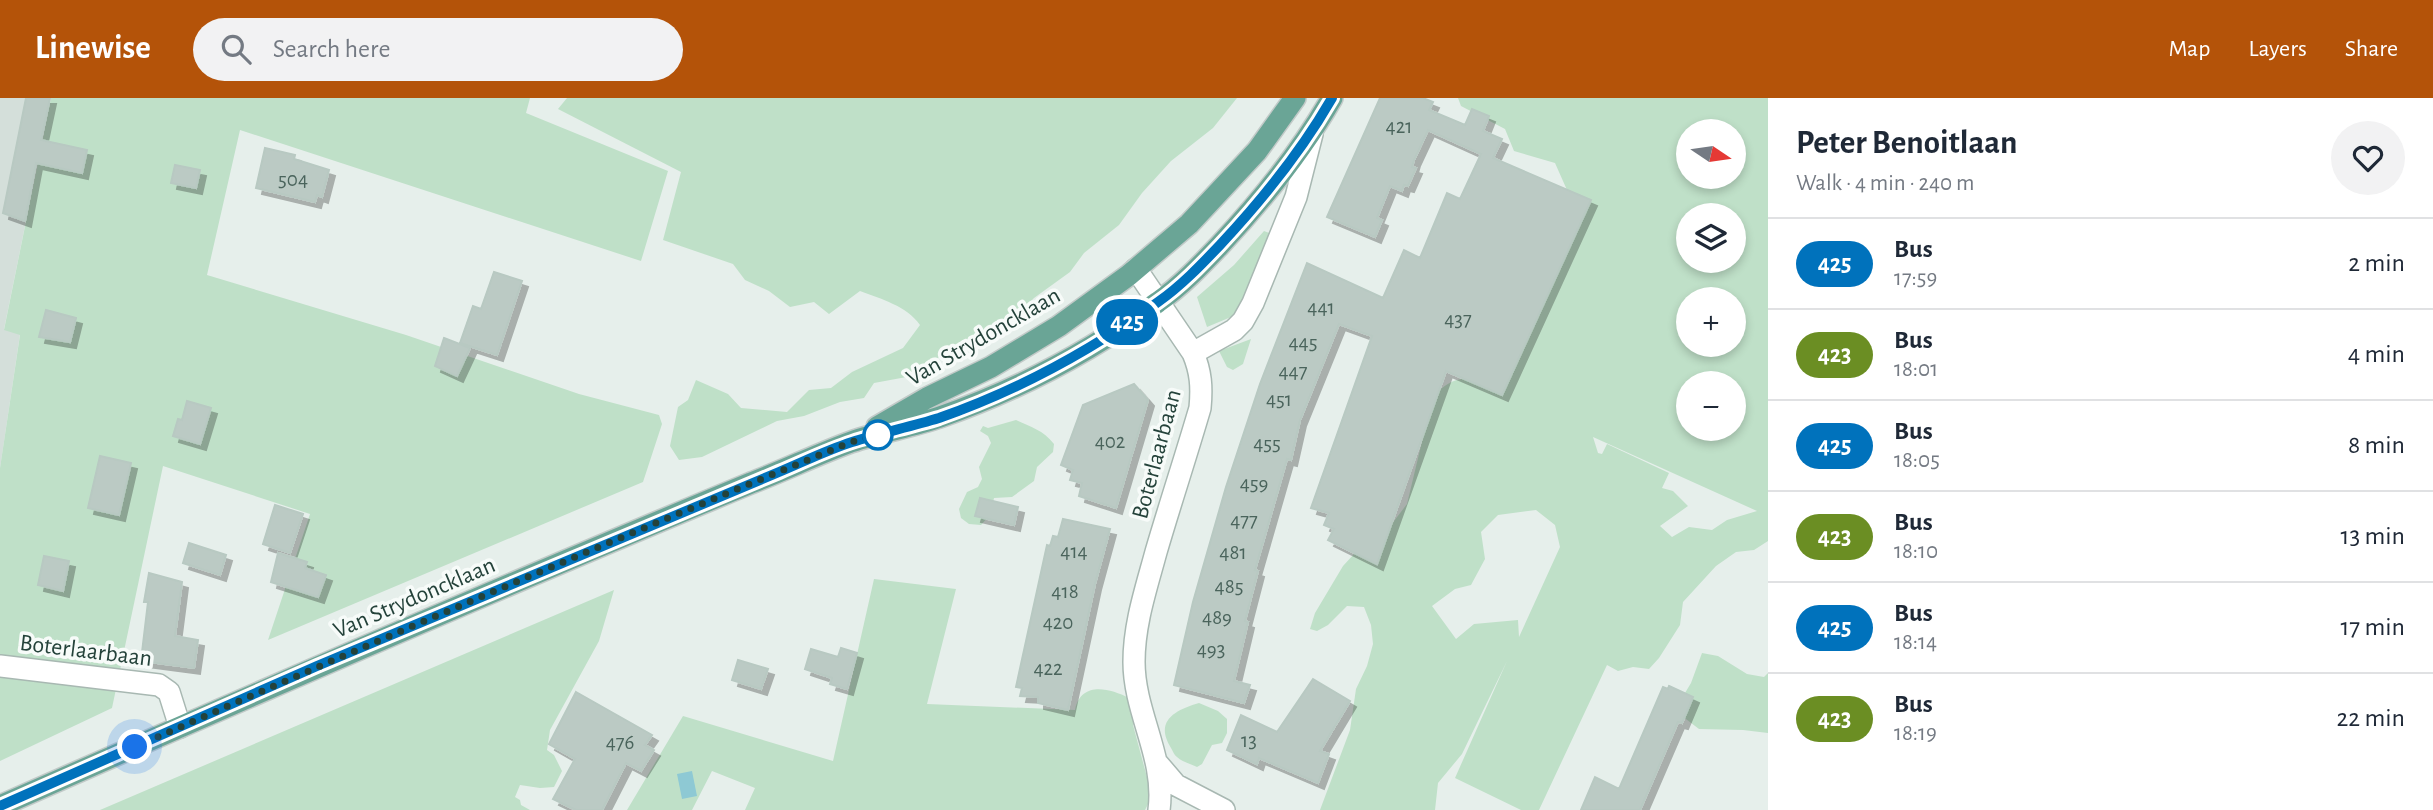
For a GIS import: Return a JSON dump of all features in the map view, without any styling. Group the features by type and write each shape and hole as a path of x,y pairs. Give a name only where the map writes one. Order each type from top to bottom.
{"main road":[{"path":"1136,269 1189,224 1257,151 1295,98"},
{"path":"1160,301 1203,263 1251,212 1290,165 1312,134 1332,98"},
{"name":"Van Strydoncklaan","path":"0,806 317,666 851,442 927,398 991,367 1059,326 1136,269"},
{"name":"Van Strydoncklaan","path":"851,442 939,418 1027,382 1092,345 1160,301"}],"street":[{"path":"1193,352 1234,330 1244,321 1296,197 1312,134"},
{"name":"Boterlaarbaan","path":"1136,269 1193,352 1202,387 1200,408 1142,601 1135,639 1134,667 1138,691 1158,764 1161,792 1159,810"},
{"name":"Boterlaarbaan","path":"0,666 159,685 169,692 180,727"},
{"path":"1158,764 1176,785 1224,810"}],"shaded area":[{"path":"0,98 51,98 4,329 20,334 0,468"}],"green space":[{"path":"51,98 530,98 526,113 668,171 641,261 240,130 207,275 406,335 579,394 659,415 662,424 643,482 268,640 310,514 163,466 112,708 0,761 0,468 20,335 4,330"},
{"path":"567,98 1237,98 1213,128 1171,161 1142,193 1119,225 1084,253 1070,272 1034,298 1004,329 942,355 912,376 874,383 864,398 840,402 804,416 777,421 702,457 679,460 670,446 678,407 688,400 696,380 728,394 741,408 787,412 809,390 831,388 852,372 903,348 920,325 901,308 860,291 829,314 814,302 790,307 769,291 745,280 733,264 663,240 681,172 558,109"},
{"path":"1458,98 1768,98 1768,541 1754,550 1736,552 1716,566 1683,602 1680,625 1649,669 1633,667 1618,671 1607,665 1539,810 1521,810 1455,778 1507,661 1462,754 1438,783 1435,810 1320,810 1350,730 1356,689 1367,666 1373,644 1371,625 1364,607 1347,606 1328,625 1317,631 1310,629 1315,613 1343,566 1354,554 1369,547 1407,504 1425,429 1422,423 1435,396 1449,384 1467,378 1505,388 1567,190 1555,163 1514,151 1505,129 1461,106","holes":["1593,437 1757,511 1727,520 1712,530 1689,527 1672,537 1660,526 1688,506 1673,491 1662,488 1669,473 1607,444 1602,454 1598,453","1536,510 1555,525 1560,547 1519,637 1518,620 1474,624 1456,639 1432,606 1455,589 1471,585 1485,559 1481,532 1498,515"]},
{"path":"1264,231 1272,234 1245,299 1231,317 1207,327 1197,297 1234,265"},
{"path":"1251,339 1243,364 1233,370 1227,367 1219,351"},
{"path":"1016,420 1046,435 1054,444 1053,452 1037,467 1034,481 1012,497 994,498 990,515 981,525 969,524 961,518 959,509 967,492 978,487 982,479 979,467 991,443 988,436 980,431 983,426 988,428"},
{"path":"874,579 956,589 927,704 1075,710 1083,694 1097,689 1129,698 1137,721 1133,725 1152,796 1145,810 745,810 755,788 712,771 692,810 627,810 683,716 833,761"},
{"path":"614,590 599,641 550,730 547,750 554,755 562,771 554,787 520,785 515,797 520,800 521,805 530,810 100,810"},
{"path":"1702,653 1718,656 1747,674 1764,677 1768,673 1768,733 1699,729 1678,713 1679,703 1691,683"},
{"path":"1199,703 1218,711 1227,719 1227,733 1222,743 1212,745 1202,764 1197,767 1175,755 1166,739 1165,731 1166,724 1175,713"}],"water":[{"path":"692,771 697,796 682,799 677,774"}],"building":[{"path":"26,98 50,98 41,140 87,150 82,173 36,163 25,221 3,213"},
{"path":"1380,98 1423,98 1433,102 1429,110 1465,125 1472,109 1489,116 1483,131 1502,139 1493,158 1591,200 1502,395 1446,371 1377,564 1328,540 1334,529 1324,525 1329,513 1311,508 1372,336 1339,324 1300,420 1291,460 1287,459 1255,570 1258,571 1234,681 1250,685 1244,703 1174,685 1193,602 1226,487 1260,384 1307,263 1383,298 1404,250 1420,258 1447,193 1460,199 1481,154 1428,130 1414,160 1412,167 1416,168 1408,186 1404,185 1402,191 1390,186 1377,218 1382,220 1375,237 1327,217"},
{"path":"265,148 295,155 294,159 329,170 322,197 317,195 315,202 256,188"},
{"path":"175,165 200,170 196,188 171,183"},
{"path":"494,272 522,281 497,355 460,343 473,306 481,309"},
{"path":"46,310 76,318 70,342 39,337"},
{"path":"444,338 470,348 457,376 435,366"},
{"path":"1134,384 1148,400 1116,508 1079,496 1082,483 1070,480 1073,470 1061,465 1083,405"},
{"path":"187,401 211,408 200,444 173,436 178,419 182,420"},
{"path":"100,456 131,463 119,515 88,508"},
{"path":"980,498 1018,507 1014,525 975,516"},
{"path":"275,505 303,514 290,553 263,544"},
{"path":"1063,519 1110,529 1095,584 1068,710 1038,703 1038,697 1020,696 1022,688 1016,687 1047,545 1050,546 1053,536 1058,537"},
{"path":"189,543 226,555 220,575 183,563"},
{"path":"278,553 307,562 305,568 326,575 318,597 271,582"},
{"path":"44,556 69,561 63,591 38,585"},
{"path":"149,573 182,582 175,636 198,640 194,668 141,661 148,602 144,602"},
{"path":"841,648 857,653 847,689 830,684 832,678 805,669 811,649 838,657"},
{"path":"738,660 768,669 761,689 732,680"},
{"path":"1313,679 1350,701 1320,751 1329,754 1318,783 1259,758 1257,764 1227,750 1241,715 1277,732"},
{"path":"1669,686 1693,697 1682,723 1678,722 1640,810 1581,810 1595,777 1619,789 1663,687 1668,689"},
{"path":"576,692 652,735 645,745 654,750 641,771 626,763 602,810 576,810 553,799 575,759 549,744"}],"bus line":[{"name":"425","path":"0,806 317,666 851,442 939,418 1027,382 1092,345 1160,301 1203,263 1290,165 1312,134 1332,98"}],"route":[{"path":"135,747 317,666 634,532 851,442 878,435"}]}
